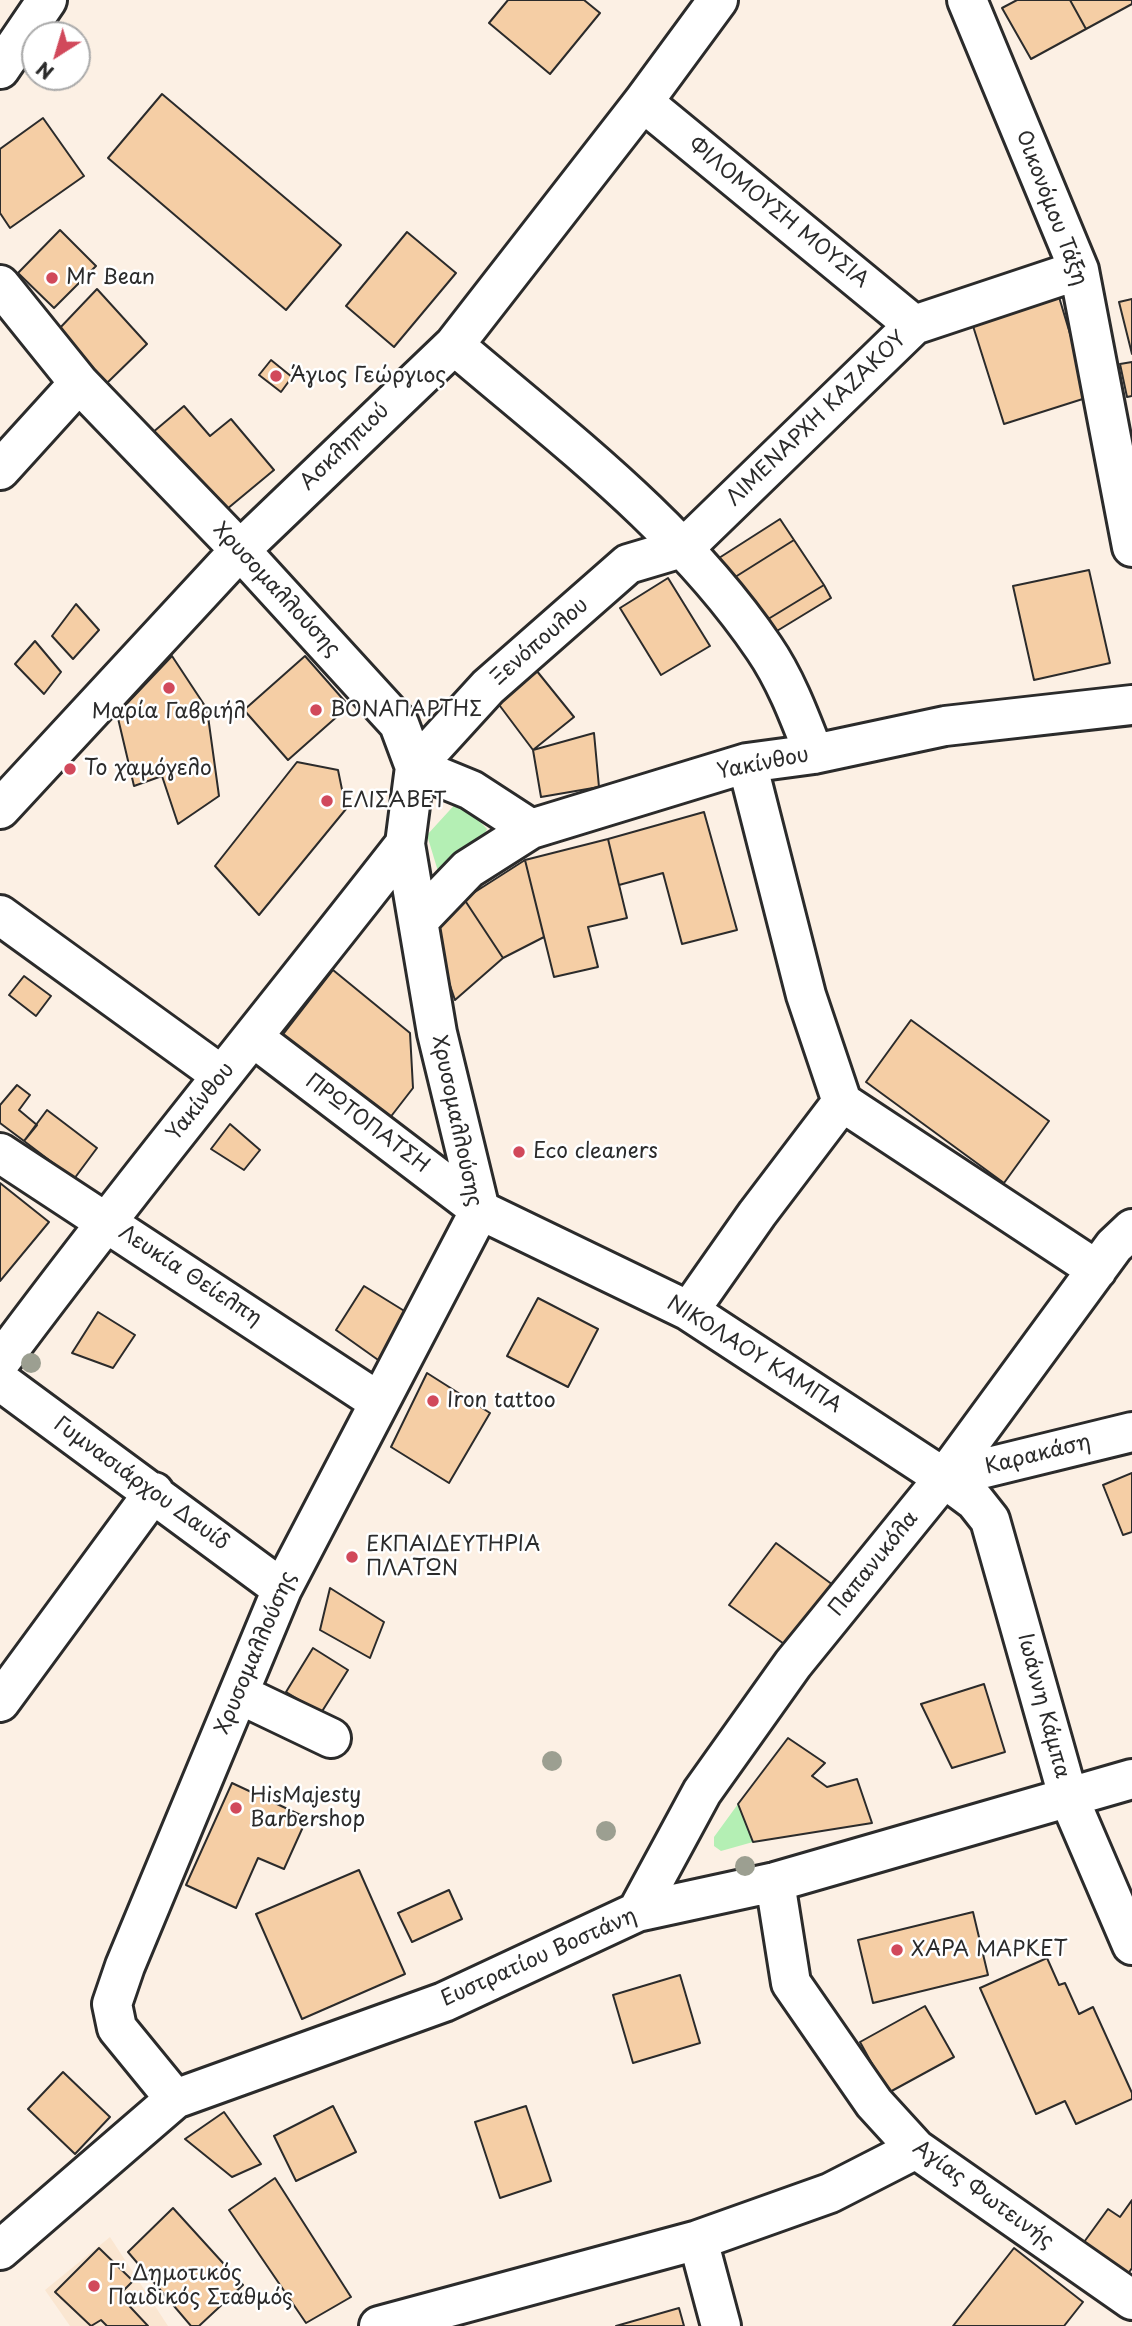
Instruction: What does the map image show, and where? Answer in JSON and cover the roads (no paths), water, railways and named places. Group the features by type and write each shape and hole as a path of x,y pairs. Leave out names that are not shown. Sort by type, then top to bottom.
{"street":[{"path":"0,69 47,0"},
{"name":"Ασκληπιού","path":"0,808 240,550 454,345 643,102 718,0"},
{"name":"Οικονόμου Τάξη","path":"967,0 1079,270 1132,547"},
{"name":"ΦΙΛΟΜΟΥΣΗ ΜΟΥΣΙΑ","path":"643,102 914,325"},
{"name":"ΛΙΜΕΝΑΡΧΗ ΚΑΖΑΚΟΥ","path":"685,547 914,325 1079,270"},
{"name":"Χρυσομαλλούσης","path":"0,285 79,383 240,550 399,724 415,767 405,844 437,1033 480,1210 282,1589 125,1966 112,2004 117,2028 176,2099"},
{"path":"454,345 649,511 685,547 765,649 793,700 814,754"},
{"path":"0,470 79,383"},
{"name":"Ξενόπουλου","path":"415,767 488,687 628,564 685,547"},
{"name":"Υακίνθου","path":"418,920 468,869 531,829 747,763 814,754 945,726 1132,705"},
{"path":"747,763 806,995 842,1102 1097,1269"},
{"path":"415,767 450,779 531,829"},
{"name":"Υακίνθου","path":"0,1362 104,1222 221,1075 254,1038 405,844"},
{"path":"0,915 221,1075"},
{"name":"ΠΡΩΤΟΠΑΤΣΗ","path":"254,1038 480,1210"},
{"path":"690,1311 757,1214 842,1102"},
{"name":"Λευκία Θείελπη","path":"0,1153 379,1402"},
{"name":"ΝΙΚΟΛΑΟΥ ΚΑΜΠΑ","path":"480,1210 690,1311 944,1478"},
{"name":"Παπανικόλα","path":"638,1912 702,1792 793,1664 944,1478 1097,1269 1132,1229"},
{"name":"Γυμνασιάρχου Δαυίδ","path":"0,1381 282,1589"},
{"name":"Καρακάση","path":"944,1478 1132,1432"},
{"name":"Ιωάννη Κάμπα","path":"944,1478 975,1502 990,1520 1068,1796 1132,1945"},
{"path":"0,1702 154,1492"},
{"path":"239,1694 331,1738"},
{"name":"Ευστρατίου Βοστάνη","path":"6,2235 176,2099 444,2002 638,1912 775,1882 1132,1779"},
{"name":"Αγίας Φωτεινής","path":"775,1882 791,1983 874,2103 916,2149 1132,2300"},
{"path":"379,2326 698,2241 830,2193 916,2149"},
{"path":"698,2241 721,2326"}],"place":[{"name":"Mr Bean","path":"52,278"},
{"name":"Άγιος Γεώργιος","path":"276,376"},
{"name":"Μαρία Γαβριήλ","path":"169,688"},
{"name":"ΒΟΝΑΠΑΡΤΗΣ","path":"316,710"},
{"name":"Το χαμόγελο","path":"70,769"},
{"name":"ΕΛΙΣΑΒΕΤ","path":"327,801"},
{"name":"Eco cleaners","path":"519,1152"},
{"name":"Iron tattoo","path":"433,1401"},
{"name":"ΕΚΠΑΙΔΕΥΤΗΡΙΑ ΠΛΑΤΩΝ","path":"352,1557"},
{"name":"HisMajesty Barbershop","path":"236,1808"},
{"name":"ΧΑΡΑ ΜΑΡΚΕΤ","path":"897,1950"},
{"name":"Γ' Δημοτικός Παιδικός Σταθμός","path":"94,2286"}]}
